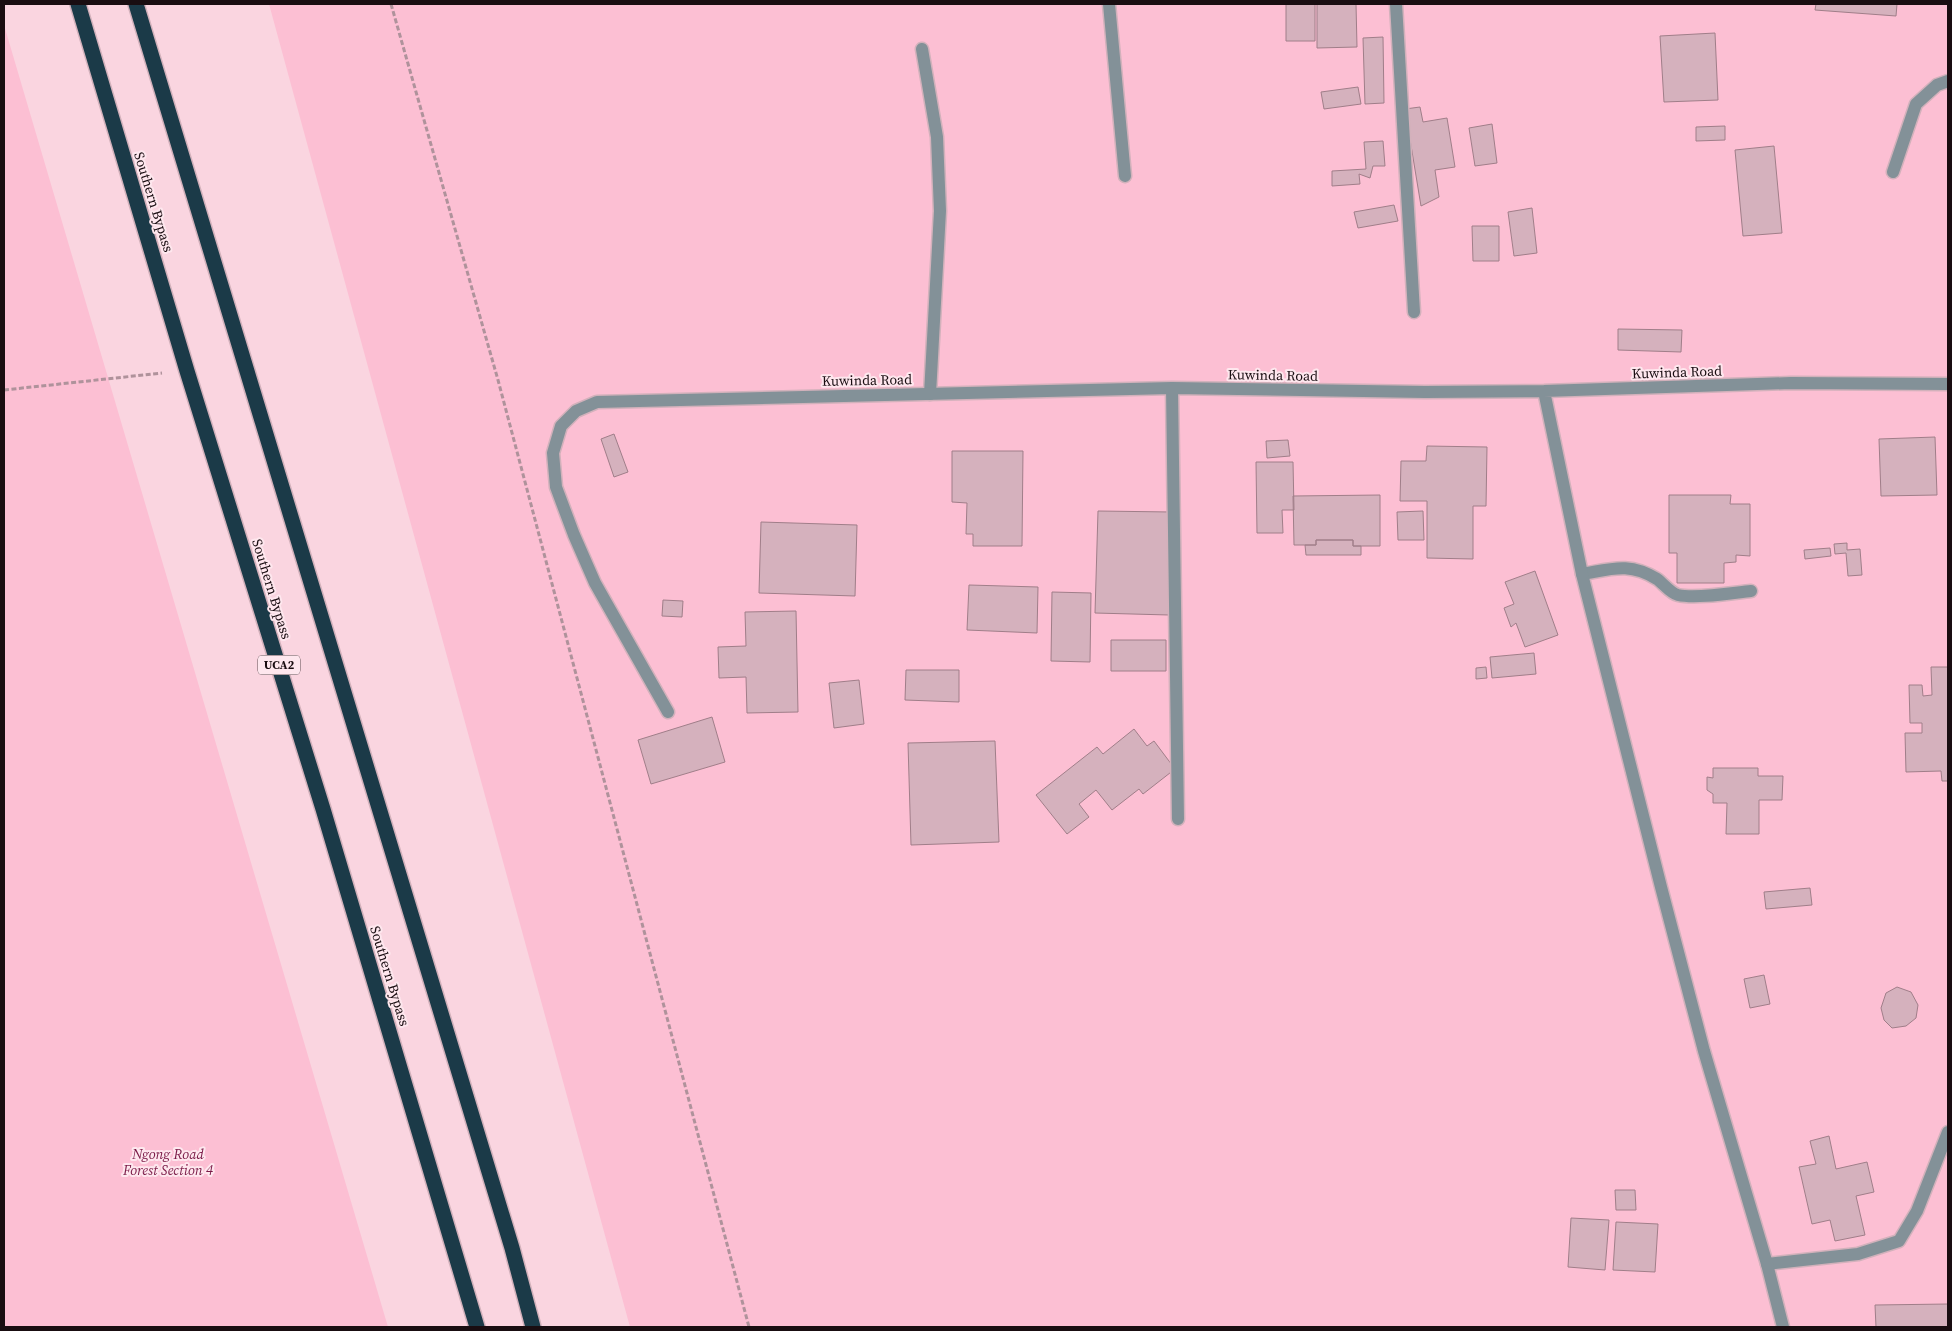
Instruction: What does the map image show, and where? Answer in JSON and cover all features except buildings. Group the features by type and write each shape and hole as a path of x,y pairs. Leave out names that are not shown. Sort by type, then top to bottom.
{"highway":[{"name":"Southern Bypass","path":"78,4 187,370 320,799 477,1327"},
{"path":"136,4 503,1220 533,1327"}],"street":[{"path":"1109,4 1125,176"},
{"path":"1396,4 1414,312"},
{"path":"922,49 937,137 940,211 930,394"},
{"path":"1893,172 1916,104 1937,85 1948,81"},
{"name":"Kuwinda Road","path":"668,712 595,583 556,487 553,452 561,426 576,411 597,402 1172,388 1425,392 1544,391 1791,382 1948,384"},
{"path":"1172,388 1178,819"},
{"path":"1544,391 1582,574 1704,1052 1767,1264 1783,1327"},
{"path":"1582,574 1626,567 1643,571 1657,579 1677,595 1702,596 1751,591"},
{"path":"1767,1264 1858,1254 1899,1241 1917,1211 1948,1132"}],"path":[{"path":"391,4 501,390 749,1327"},
{"path":"4,390 187,370"}],"green space":[{"path":"269,4 1948,4 1948,1327 630,1327"},
{"name":"Ngong Road Forest Section 4","path":"4,25 388,1327 4,1327"}]}
